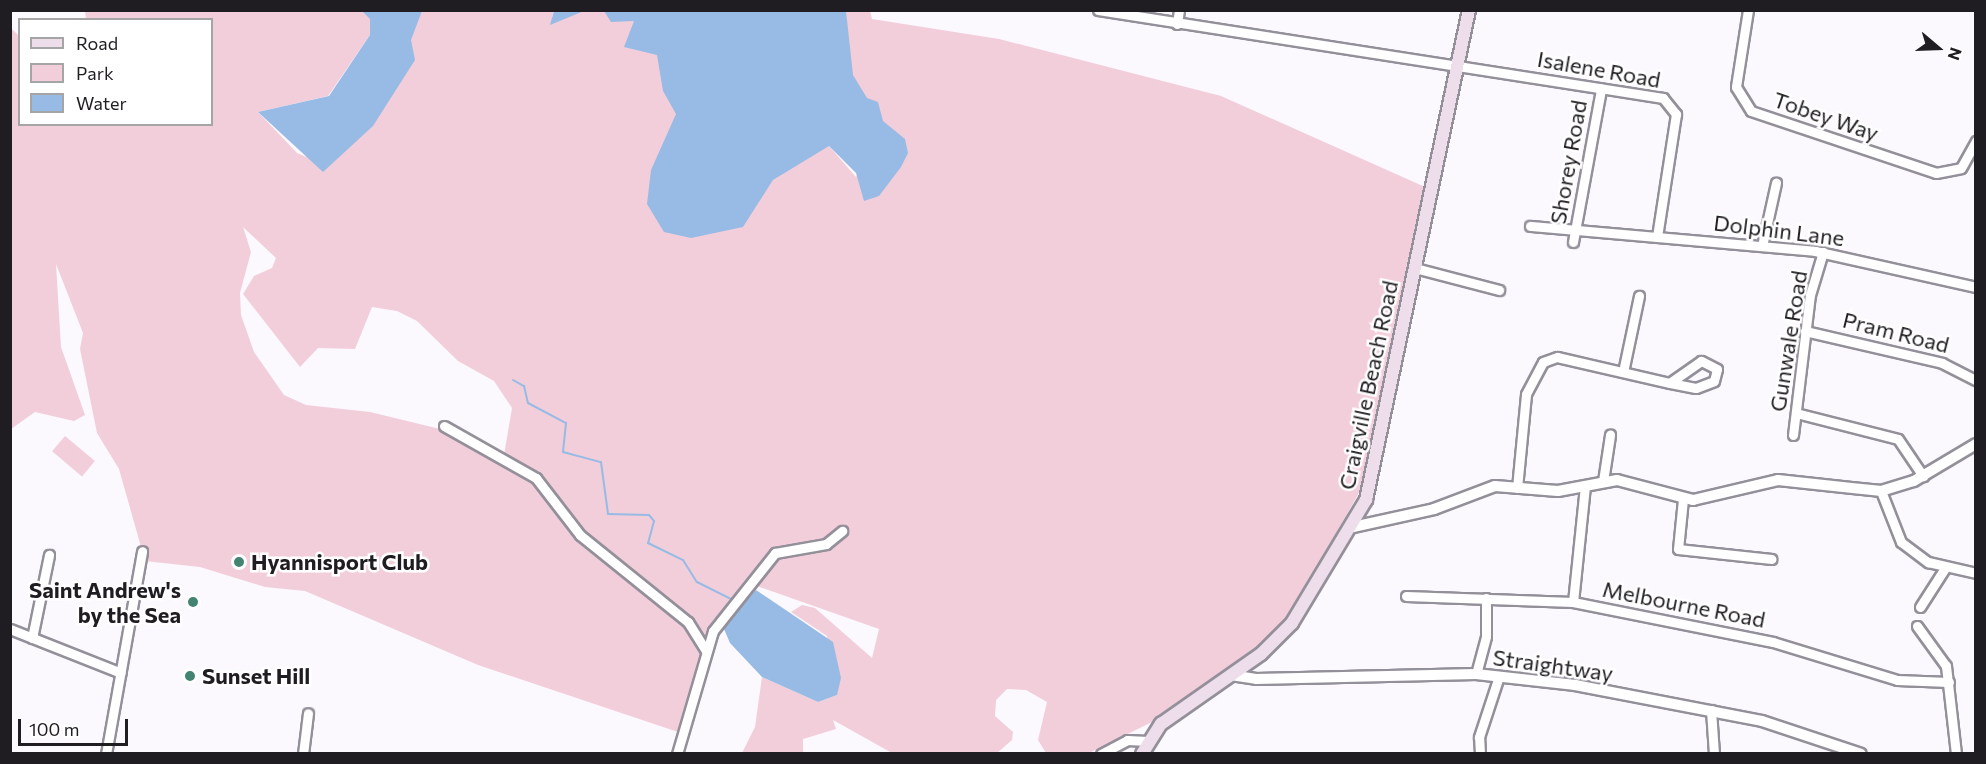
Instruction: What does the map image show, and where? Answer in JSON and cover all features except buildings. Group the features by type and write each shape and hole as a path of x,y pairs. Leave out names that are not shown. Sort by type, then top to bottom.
{"main road":[{"name":"Craigville Beach Road","path":"1142,753 1148,741 1165,720 1231,675 1292,623 1353,527 1370,490 1469,10"}],"street":[{"name":"Isalene Road","path":"1098,10 1663,99 1675,107 1657,237"},
{"path":"1177,24 1179,10"},
{"name":"Tobey Way","path":"1748,10 1736,87 1751,111 1936,173 1961,168 1976,141"},
{"name":"Shorey Road","path":"1573,242 1601,88"},
{"path":"1762,246 1776,183"},
{"name":"Dolphin Lane","path":"1530,226 1823,252 1976,287"},
{"name":"Gunwale Road","path":"1793,435 1805,331 1823,252"},
{"path":"1415,268 1498,290"},
{"path":"1623,372 1639,296"},
{"name":"Pram Road","path":"1805,331 1942,363 1976,380"},
{"path":"1516,488 1526,394 1538,366 1557,357 1670,383 1702,387 1716,379 1717,369 1703,360 1670,383"},
{"path":"1796,412 1898,439 1923,476"},
{"path":"444,426 536,478 580,535 688,622 706,651"},
{"path":"1603,481 1610,435"},
{"path":"1353,527 1434,508 1482,488 1585,486 1603,481 1623,480 1683,499 1778,480 1881,491 1923,476 1976,444"},
{"path":"1573,602 1585,486"},
{"path":"1881,491 1897,537 1945,568 1976,573"},
{"path":"1683,499 1678,549 1771,559"},
{"path":"677,753 713,631 775,553 826,544 842,531"},
{"path":"106,753 142,551"},
{"path":"32,638 49,555"},
{"path":"1920,607 1945,568"},
{"name":"Melbourne Road","path":"1406,596 1573,602 1763,639 1898,680 1949,682"},
{"path":"1476,674 1486,636 1486,598"},
{"path":"1917,626 1941,654 1949,682 1956,753"},
{"path":"10,629 121,673"},
{"path":"696,634 713,631"},
{"name":"Straightway","path":"1231,675 1256,679 1476,674 1499,676 1711,710 1781,726 1862,753"},
{"path":"1480,753 1479,737 1499,676"},
{"path":"1711,710 1714,753"},
{"path":"303,753 308,713"},
{"path":"1101,753 1127,740 1148,741"}],"green space":[{"name":"Hyannisport Club","path":"85,11 362,11 370,18 370,35 328,96 258,112 297,153 328,166 366,132 422,11 554,11 552,17 574,11 609,11 634,21 660,44 659,65 773,180 811,151 829,146 856,177 884,123 858,94 849,63 846,11 870,11 872,19 999,39 1221,96 1425,187 1365,482 1289,617 1258,649 1152,722 1089,753 1046,753 1038,740 1047,702 1026,690 1007,689 996,700 995,716 1013,732 1012,740 997,753 892,753 833,720 836,729 803,739 803,753 742,753 755,727 762,677 818,702 837,695 827,636 791,612 802,605 815,608 872,658 879,629 754,585 717,629 699,663 678,732 478,665 305,591 265,587 200,567 145,561 119,469 97,433 80,349 83,333 56,264 61,347 85,415 74,421 35,412 11,429 11,28 18,35 18,126 213,126 213,18 86,18","holes":["243,227 276,258 272,268 254,276 243,294 300,367 318,348 355,349 372,307 397,311 417,321 458,361 494,381 512,408 504,455 473,437 370,412 306,405 284,395 254,352 241,315 240,293 251,252"]},
{"path":"65,436 95,461 82,476 52,451"}],"water":[{"path":"554,10 584,11 550,25"},
{"path":"362,11 422,11 411,40 415,60 373,126 323,172 258,112 329,96 370,35 370,19"},
{"path":"604,11 846,11 853,75 867,98 878,102 883,121 905,139 908,153 901,167 879,196 864,201 856,173 829,146 773,180 743,227 691,238 664,232 647,204 651,170 676,114 663,91 657,55 624,47 634,21 611,22"},
{"path":"756,590 833,642 841,678 837,695 818,702 762,677 730,643 724,629 730,615"}],"waterway":[{"path":"513,380 524,386 528,403 566,423 563,452 601,462 608,514 649,515 654,521 648,543 683,560 697,582 733,600"}],"place":[{"name":"Hyannisport Club","path":"239,562"},
{"name":"Saint Andrew's by the Sea","path":"193,602"},
{"name":"Sunset Hill","path":"190,676"}]}
